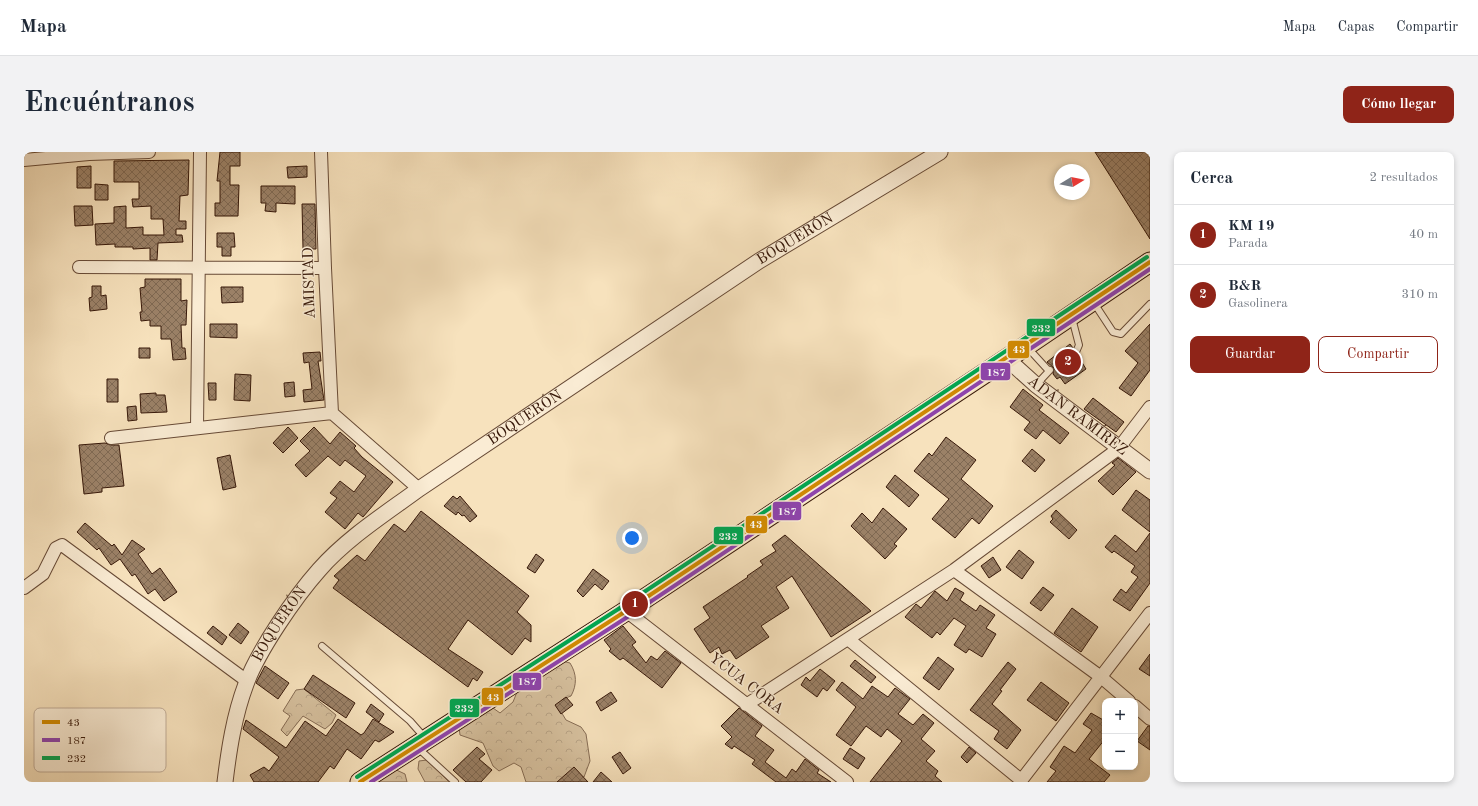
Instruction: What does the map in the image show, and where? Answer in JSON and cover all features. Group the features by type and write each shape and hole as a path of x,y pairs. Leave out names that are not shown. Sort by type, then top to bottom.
{"main road":[{"path":"360,782 626,611 1150,262"}],"street":[{"path":"24,160 89,154 149,152"},
{"path":"197,428 200,152"},
{"name":"AMISTAD","path":"321,152 324,268 332,413"},
{"name":"BOQUERÓN","path":"225,782 230,741 247,681 283,619 320,569 373,523 418,490 759,261 940,152"},
{"path":"79,267 324,268"},
{"name":"ADÁN RAMÍREZ","path":"1006,358 1036,385 1118,449 1150,471"},
{"path":"746,705 954,570 1118,449 1150,407"},
{"path":"111,438 332,413 418,490"},
{"path":"24,588 43,574 56,548 62,545 247,681"},
{"path":"954,570 1101,677 1126,698"},
{"name":"YCUA CORA","path":"626,611 847,782"},
{"path":"848,638 1021,781 1150,613"},
{"path":"1138,709 1150,719"}],"lane":[{"path":"1092,300 1113,332 1117,334 1121,334 1150,304"},
{"path":"1071,316 1079,345 1076,352"},
{"path":"1026,346 1049,371 1036,385"},
{"path":"322,646 410,721 421,742 455,782"}],"green space":[{"path":"562,661 570,663 575,675 575,684 571,696 563,699 557,705 566,720 581,727 586,734 590,761 584,777 568,774 563,782 526,782 521,767 514,763 499,771 493,766 483,743 460,735 459,727 476,710 493,708 500,713 513,702 519,687"},
{"path":"304,689 336,715 332,723 325,729 303,716 287,736 281,730 290,716 283,711 296,690"},
{"path":"427,760 449,782 425,782 418,769 419,761"},
{"path":"390,767 405,774 407,782 376,782"}],"building":[{"path":"220,152 240,152 240,166 230,166 230,185 239,185 238,216 215,216 215,203 220,203 220,181 217,181"},
{"path":"1095,152 1150,152 1150,239"},
{"path":"189,160 188,195 180,196 179,221 186,221 186,229 176,229 176,235 182,235 183,242 158,243 157,260 150,260 150,248 133,249 133,247 115,247 115,244 96,245 95,224 114,223 114,207 126,206 126,228 143,227 143,235 164,235 163,219 151,219 151,206 133,207 132,199 139,199 139,182 114,182 114,161"},
{"path":"91,166 91,188 77,188 77,167"},
{"path":"307,166 307,177 288,178 287,167"},
{"path":"95,184 108,185 108,200 95,200"},
{"path":"261,186 295,186 295,204 276,203 276,212 265,211 266,203 261,203"},
{"path":"302,204 315,204 316,249 303,249"},
{"path":"74,206 92,206 93,225 75,226"},
{"path":"217,233 234,233 235,247 231,247 231,256 222,256 222,247 217,247"},
{"path":"145,279 181,279 181,301 187,300 186,325 181,325 182,348 185,348 186,359 173,360 171,339 161,339 161,326 150,326 150,320 141,321 140,312 142,312 140,288 145,287"},
{"path":"92,286 101,286 101,296 106,295 107,309 90,311 89,298 92,297"},
{"path":"221,287 243,287 243,302 222,303"},
{"path":"210,324 237,324 237,338 210,337"},
{"path":"1150,324 1150,370 1131,396 1119,388 1138,363 1125,351"},
{"path":"1070,344 1073,348 1072,354 1078,356 1086,369 1065,384 1060,377 1057,379 1053,374 1054,368 1047,362"},
{"path":"139,348 150,348 150,358 139,358"},
{"path":"320,352 321,361 318,361 324,400 304,402 303,390 312,389 309,362 304,363 303,353"},
{"path":"235,374 251,375 250,401 234,400"},
{"path":"107,379 118,379 118,402 107,402"},
{"path":"294,382 295,396 285,397 284,383"},
{"path":"208,383 216,383 216,400 209,400"},
{"path":"1023,389 1043,405 1039,410 1069,433 1060,444 1043,430 1036,439 1024,430 1030,422 1010,407"},
{"path":"156,393 156,395 165,395 167,412 141,413 140,394"},
{"path":"1093,398 1124,422 1116,432 1084,409"},
{"path":"136,406 137,420 128,421 127,407"},
{"path":"288,427 298,438 283,453 273,443"},
{"path":"314,427 330,444 340,432 356,446 354,448 362,457 393,482 363,517 358,513 345,529 325,512 337,498 330,493 340,481 354,492 366,476 345,460 340,466 328,456 306,477 295,465 310,451 300,441"},
{"path":"946,437 976,460 961,479 993,506 979,524 972,518 955,538 932,519 949,499 914,471 929,453 932,456"},
{"path":"105,443 119,445 124,486 102,488 102,492 84,494 79,445"},
{"path":"1032,449 1045,460 1035,472 1022,461"},
{"path":"230,455 236,487 223,490 217,458"},
{"path":"1118,458 1136,472 1113,495 1098,481 1115,465 1112,463"},
{"path":"895,475 919,495 909,507 886,487"},
{"path":"1136,490 1150,500 1150,532 1122,510"},
{"path":"453,496 457,499 460,496 477,516 470,522 464,515 462,516 458,512 456,515 444,506"},
{"path":"883,508 907,529 894,544 897,546 885,559 851,526 862,513 872,523"},
{"path":"1056,510 1077,530 1069,539 1050,522 1053,519 1051,516"},
{"path":"421,511 529,596 517,612 531,625 531,642 525,638 512,655 468,620 448,649 483,672 477,681 473,678 468,687 333,588 339,580 334,576 357,555 365,561 394,524 405,532"},
{"path":"85,523 112,546 114,544 122,555 132,540 145,549 138,554 152,574 160,568 177,592 164,601 155,589 148,594 135,574 132,576 120,559 111,565 99,548 97,550 77,532"},
{"path":"1150,533 1150,583 1130,611 1113,600 1121,589 1126,593 1138,577 1131,572 1135,566 1114,551 1112,553 1105,547 1115,535 1136,552"},
{"path":"785,535 871,611 831,637 792,576 776,587 789,608 761,626 769,637 736,659 730,650 722,654 719,647 710,653 694,629 710,618 703,607 748,577 747,576 763,565 760,561 776,551 772,545"},
{"path":"1019,550 1034,562 1022,579 1006,567"},
{"path":"536,554 544,560 535,573 527,568"},
{"path":"993,557 1001,570 989,578 981,566"},
{"path":"593,569 609,581 602,590 595,584 583,597 577,591"},
{"path":"1043,587 1054,595 1041,611 1030,603"},
{"path":"955,588 964,593 960,600 976,611 980,605 995,615 986,628 996,634 982,657 969,649 966,653 954,645 966,626 954,618 940,635 937,632 932,638 905,617 916,604 921,608 935,591 947,601"},
{"path":"1072,608 1098,627 1081,652 1054,633"},
{"path":"238,623 249,632 241,644 229,635"},
{"path":"213,626 227,637 222,645 207,633"},
{"path":"623,626 636,642 632,645 646,663 651,656 657,660 665,651 681,663 662,688 623,658 620,660 609,651 611,649 604,640"},
{"path":"1150,654 1150,676 1139,669"},
{"path":"938,657 954,669 939,690 923,678"},
{"path":"855,660 876,677 871,683 850,666"},
{"path":"1008,662 1016,669 1000,690 1002,691 992,704 1021,730 1007,749 994,739 999,731 970,710"},
{"path":"265,666 289,683 278,699 256,683"},
{"path":"820,669 835,681 827,691 823,688 817,697 801,685 806,677 810,681"},
{"path":"313,675 355,703 346,718 304,689"},
{"path":"842,682 863,699 872,686 888,697 895,688 910,699 898,714 913,725 923,714 934,723 921,739 935,751 926,761 938,771 935,776 942,782 870,782 902,741 887,729 881,737 866,726 851,746 836,735 856,707 836,690"},
{"path":"1041,682 1069,703 1056,721 1027,700"},
{"path":"611,692 617,701 601,711 596,702"},
{"path":"566,697 573,705 561,714 555,705"},
{"path":"371,704 384,714 379,722 366,712"},
{"path":"739,708 762,726 755,736 774,750 765,762 786,778 792,769 796,772 805,759 819,770 817,773 831,782 776,782 752,764 755,760 734,746 732,749 725,744 732,737 721,726"},
{"path":"1091,713 1102,719 1102,743 1089,759 1110,775 1104,782 1047,782 1056,771 1050,767 1064,746 1075,753 1092,730 1083,724"},
{"path":"338,719 361,735 373,719 394,732 379,742 375,740 361,759 347,749 334,769 330,766 318,782 254,782 250,775 264,767 269,771 279,757 243,729 246,720 286,748 305,721 326,736"},
{"path":"1148,726 1150,726 1150,750 1138,742"},
{"path":"477,747 485,754 479,759 492,770 481,782 466,782 453,770"},
{"path":"969,747 976,753 967,763 961,757"},
{"path":"850,748 865,758 858,769 843,759"},
{"path":"620,752 631,768 623,774 612,757"},
{"path":"574,767 588,782 557,782"},
{"path":"601,772 612,782 593,782"}],"transit line":[{"name":"232","path":"357,777 623,606 1147,257"},
{"name":"43","path":"360,782 626,611 1150,262"},
{"name":"187","path":"371,782 629,616 1150,269"}],"place":[{"name":"B&R","path":"1068,362"},
{"name":"KM 19","path":"635,604"}]}
